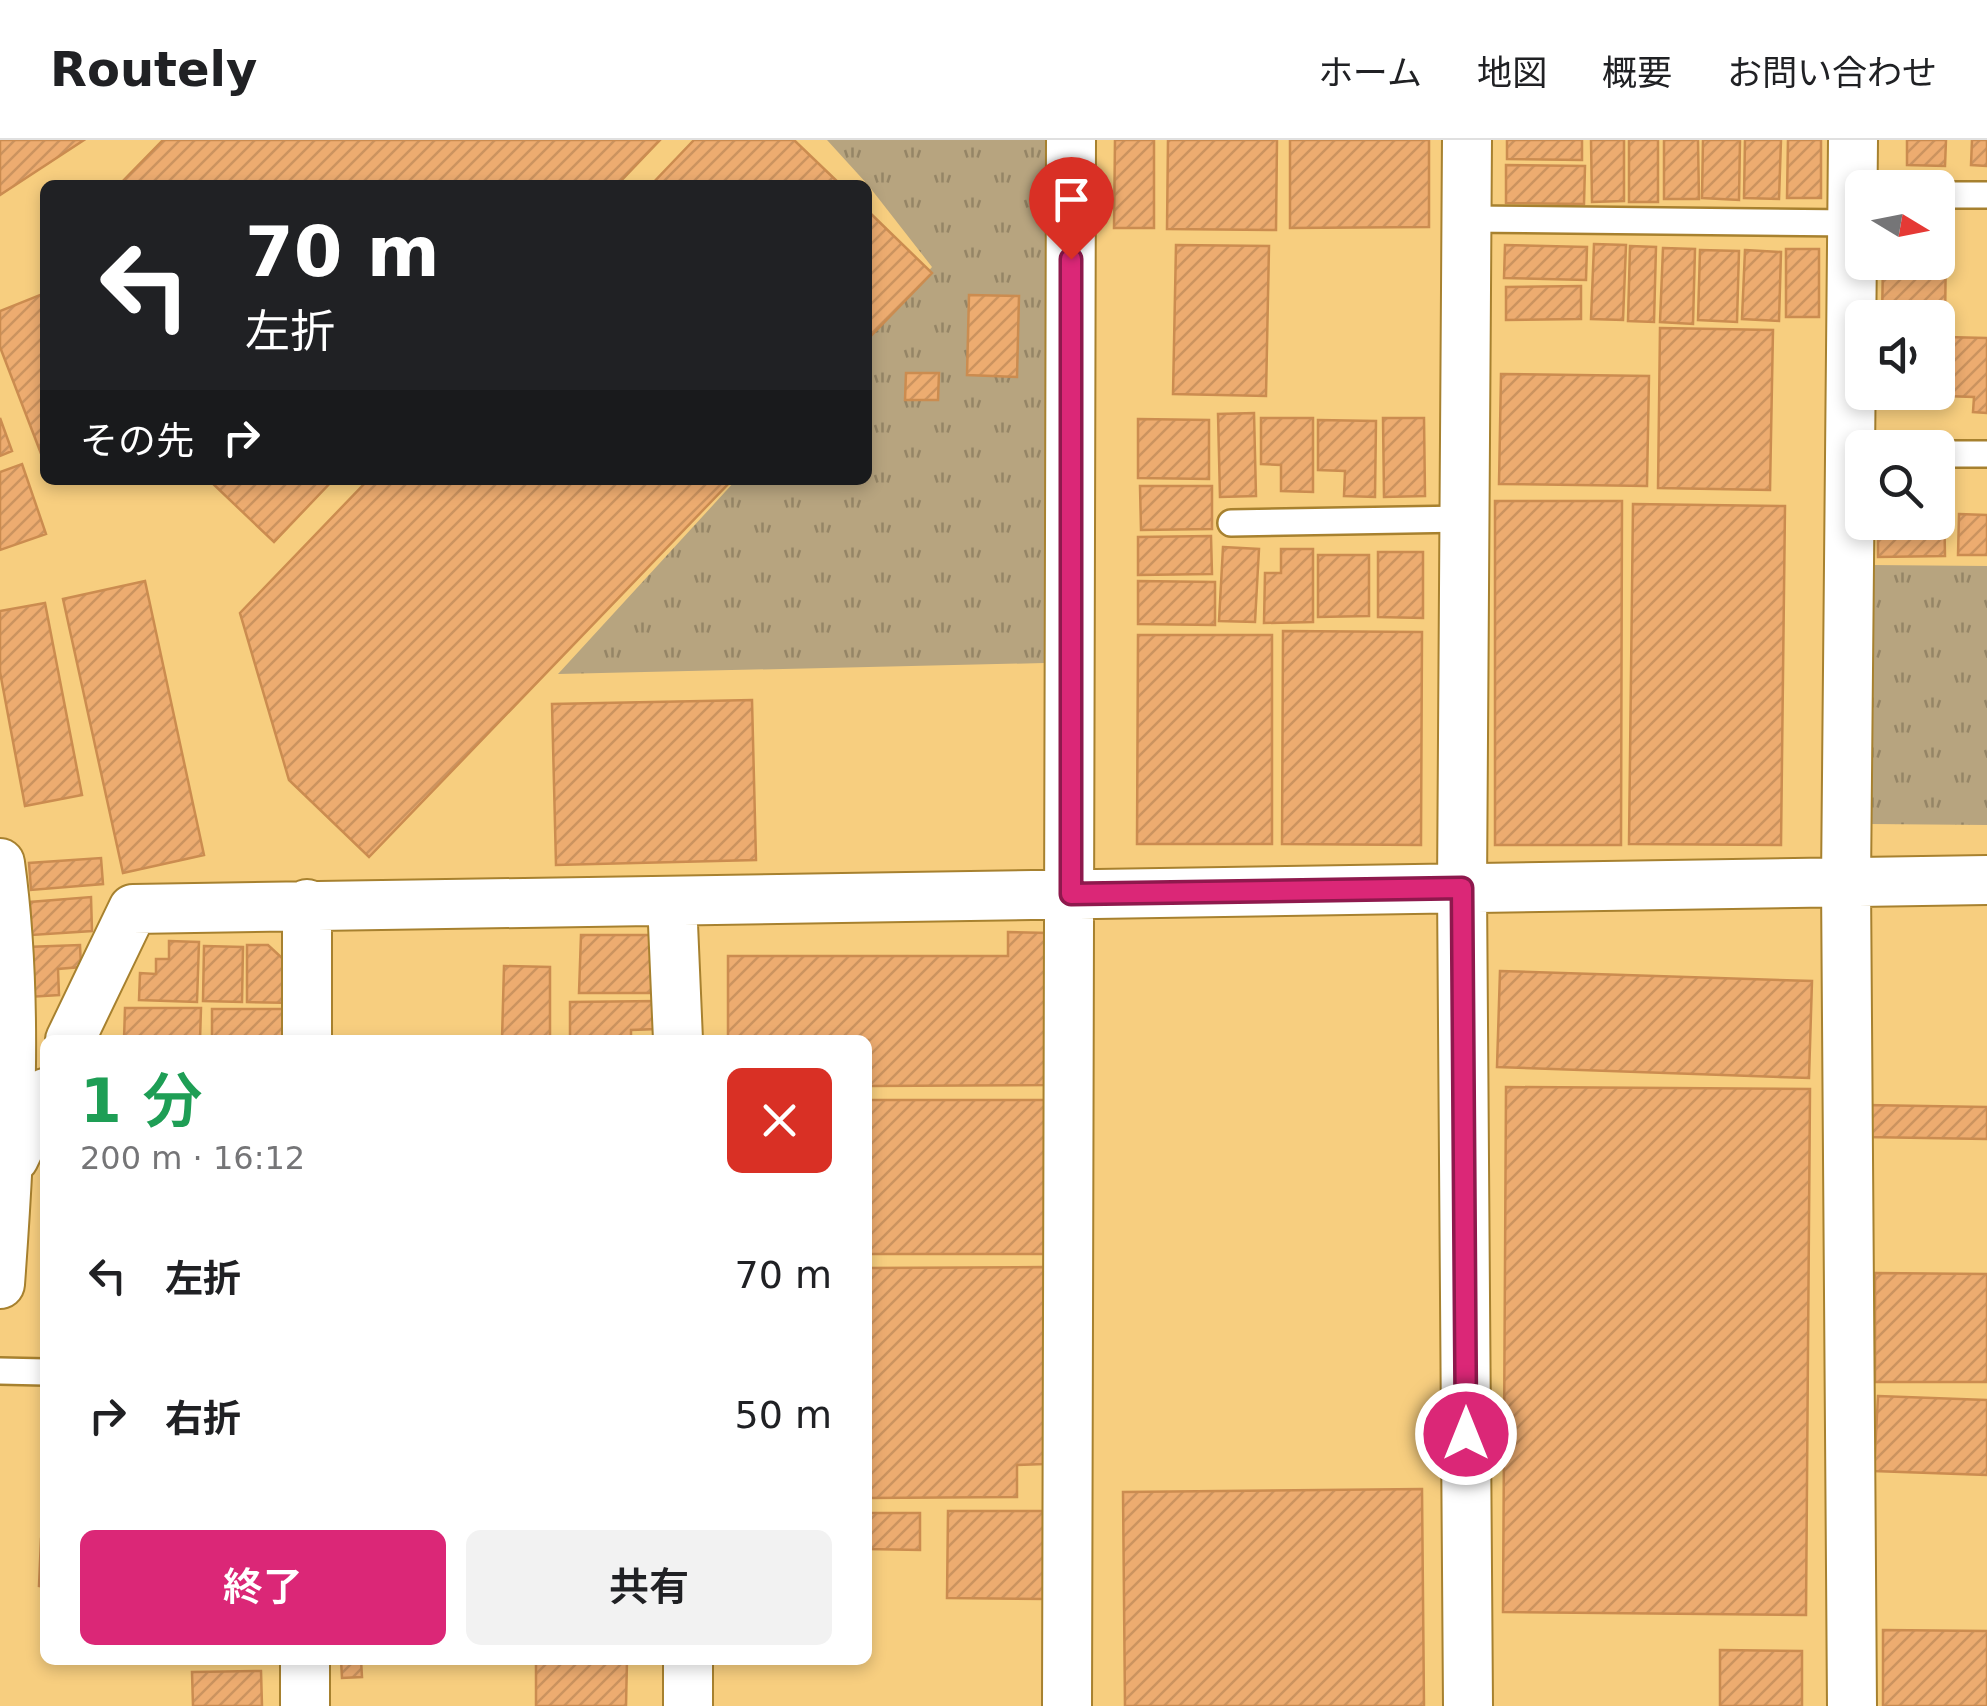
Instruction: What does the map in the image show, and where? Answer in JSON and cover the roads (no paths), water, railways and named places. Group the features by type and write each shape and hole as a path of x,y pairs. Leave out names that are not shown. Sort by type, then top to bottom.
{"street":[{"path":"1067,1706 1071,140"},
{"path":"1467,140 1462,888 1468,1706"},
{"path":"1853,140 1854,170"},
{"path":"1856,280 1856,430"},
{"path":"1852,1706 1846,882 1854,540"},
{"path":"0,863 4,966 0,1284"},
{"path":"72,1035 133,908 1987,880"},
{"path":"672,901 678,1035"},
{"path":"307,904 307,1035"},
{"path":"4,1171 40,1103"},
{"path":"305,1665 305,1706"},
{"path":"688,1665 688,1706"}],"lane":[{"path":"1955,194 1987,195"},
{"path":"1466,219 1845,203"},
{"path":"1955,454 1987,454"},
{"path":"1232,524 1464,519"},
{"path":"0,1372 40,1372"}]}
